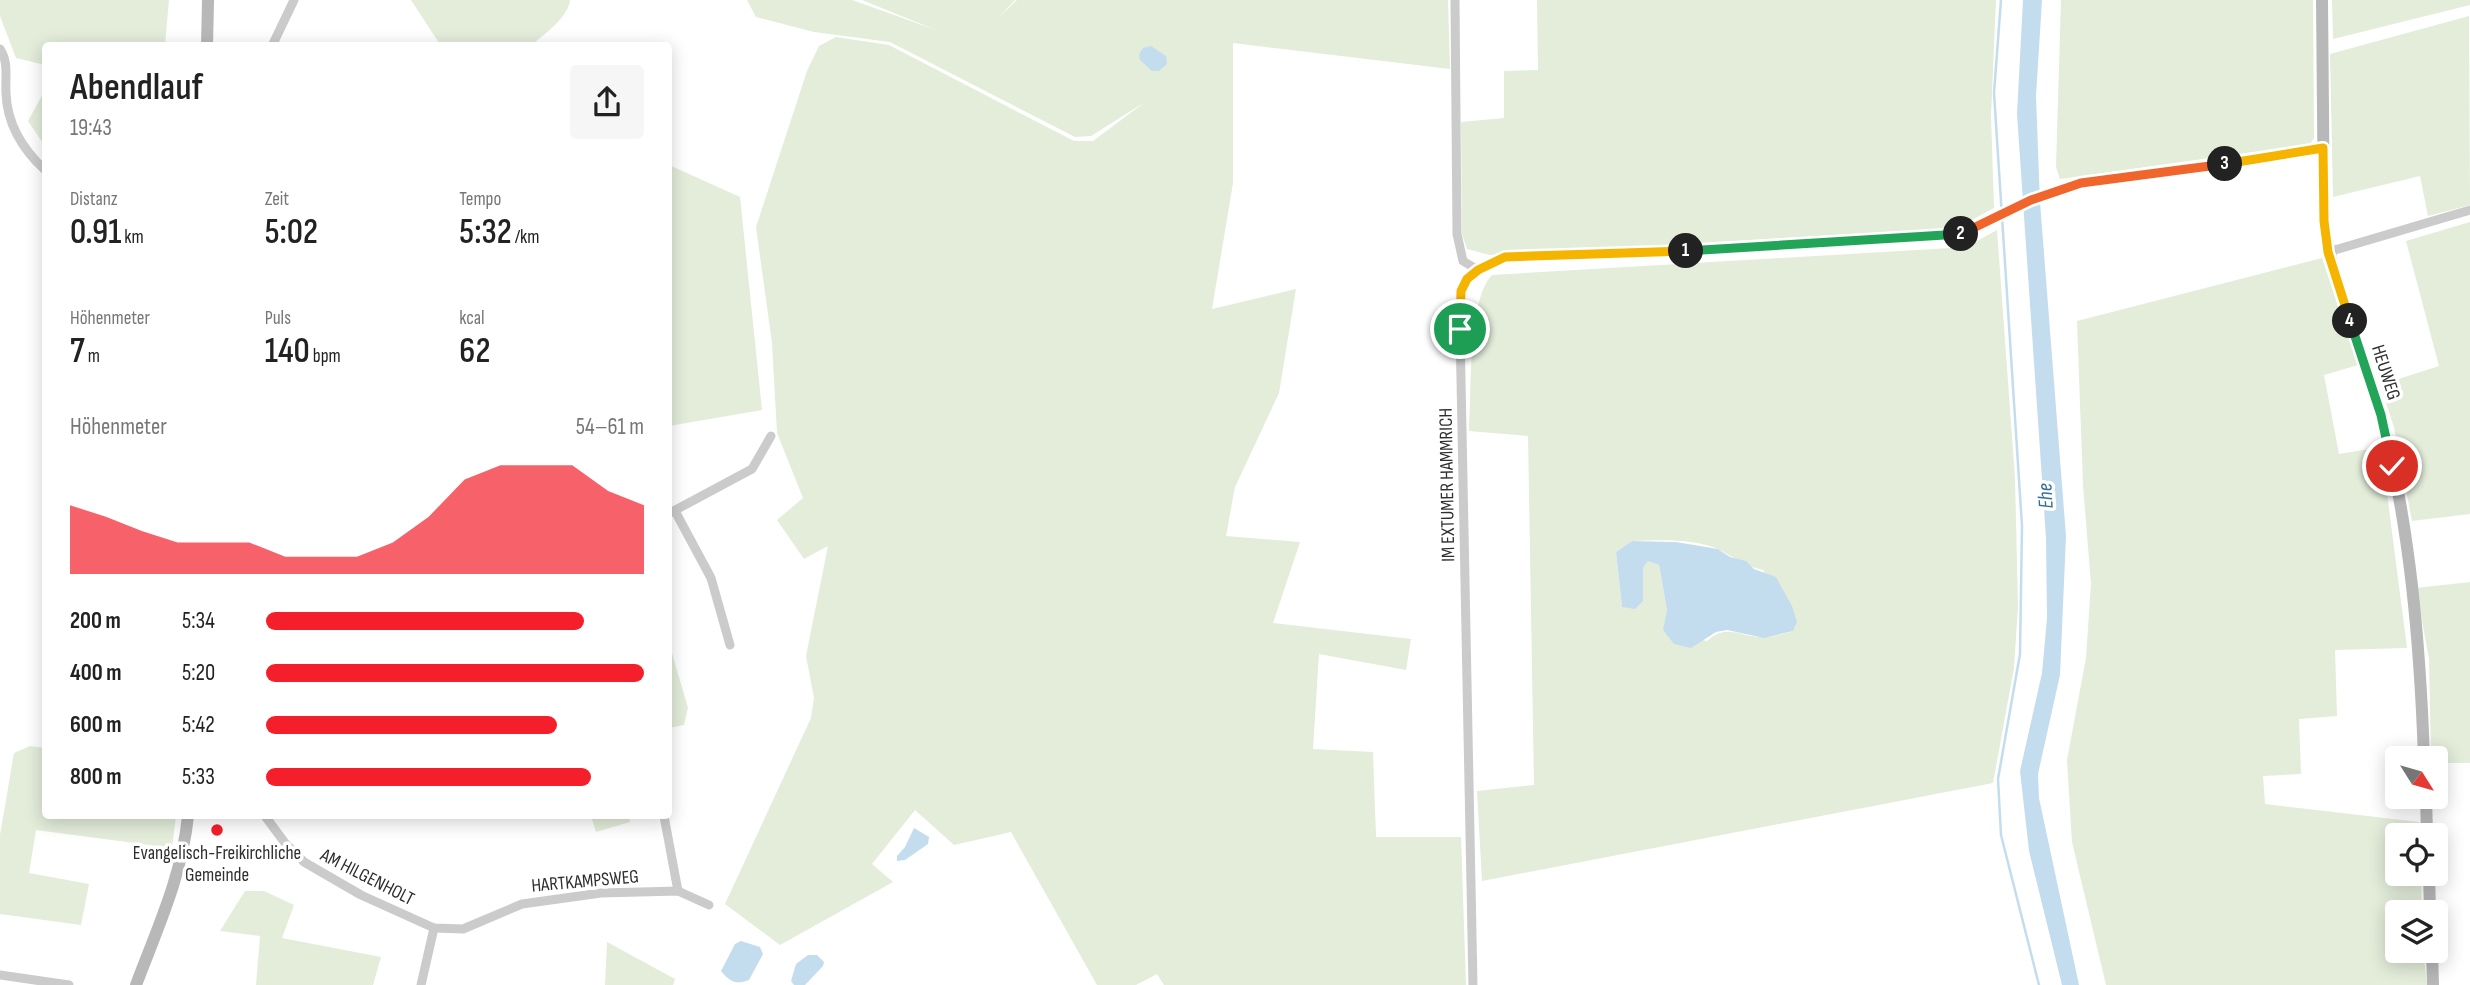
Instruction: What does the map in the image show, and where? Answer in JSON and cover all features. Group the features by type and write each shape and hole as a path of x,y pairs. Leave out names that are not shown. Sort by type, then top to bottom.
{"street":[{"path":"207,42 208,0"},
{"path":"274,42 293,0"},
{"path":"1455,0 1457,234 1462,261 1478,270 1505,257 1635,254 1958,235 2031,200 2076,185 2323,148"},
{"name":"HEUWEG","path":"2322,0 2324,221 2328,252 2381,415 2392,466 2416,613 2423,746"},
{"path":"0,49 6,64 9,117 20,141 42,166"},
{"path":"2328,252 2470,210"},
{"name":"IM EXTUMER HAMMRICH","path":"1473,985 1460,329 1461,291 1467,279 1478,270"},
{"path":"730,645 711,578 672,512 752,469 771,436"},
{"path":"136,985 174,886 187,819"},
{"name":"AM HILGENHOLT","path":"267,819 304,862 361,895 434,928"},
{"path":"665,819 678,891"},
{"name":"HARTKAMPSWEG","path":"434,928 463,929 522,904 601,893 678,891 709,905"},
{"path":"421,985 434,928"},
{"path":"2433,963 2434,985"},
{"path":"0,975 69,985"}],"green space":[{"path":"0,0 169,0 165,42 42,42 42,64 16,58 0,16"},
{"path":"411,0 570,0 565,13 536,42 438,42"},
{"path":"747,0 852,0 936,30 862,0 1015,0 998,18 1017,0 1448,0 1450,69 1233,43 1233,183 1212,309 1296,289 1279,393 1235,487 1226,536 1300,542 1273,623 1411,639 1406,670 1319,654 1313,749 1373,752 1376,837 1461,837 1466,985 1164,985 1157,974 1136,985 1097,985 1011,832 954,845 915,810 872,864 893,882 780,945 725,904 811,718 814,698 806,656 828,546 804,559 777,520 803,498 777,433 772,343 756,227 807,71 819,46 836,37 889,45 1074,141 1093,141 1145,102 1091,136 1075,137 890,42 814,32 756,17"},
{"path":"1537,0 1996,0 1991,116 1994,208 1957,228 1490,255 1467,249 1462,234 1461,122 1504,118 1504,71 1538,70"},
{"path":"2061,0 2313,0 2314,138 2310,144 2060,179 2056,167"},
{"path":"2332,0 2470,0 2470,5 2333,39"},
{"path":"2469,16 2470,205 2428,216 2420,176 2333,197 2330,54"},
{"path":"42,95 42,142 28,121"},
{"path":"672,166 740,197 762,410 672,425"},
{"path":"2470,222 2470,514 2412,521 2394,427 2380,385 2439,366 2406,241"},
{"path":"1997,230 2015,478 2018,606 2014,668 1993,783 1482,881 1477,791 1534,785 1528,436 1469,431 1472,348 1478,305 1492,275 1951,248 1977,241","holes":["1632,541 1700,543 1763,570 1793,631 1765,637 1721,632 1707,641 1664,630 1667,610 1659,565 1648,561 1643,568 1643,581 1622,607 1616,552"]},
{"path":"2322,258 2358,365 2324,375 2339,454 2381,447 2407,648 2335,650 2337,716 2299,719 2301,774 2263,776 2265,804 2419,822 2385,823 2385,886 2421,886 2422,900 2385,900 2385,963 2424,963 2427,985 2106,985 2072,842 2067,760 2086,658 2091,584 2083,485 2077,321"},
{"path":"2470,582 2470,763 2448,763 2448,746 2431,746 2429,659 2416,588"},
{"path":"672,653 688,708 684,725 672,727"},
{"path":"30,746 42,748 42,819 176,819 172,848 36,830 29,873 89,884 81,925 0,914 0,835 14,753"},
{"path":"592,819 630,819 630,822 596,832"},
{"path":"245,891 264,891 294,905 282,938 381,957 373,985 256,985 260,936 220,931"},
{"path":"607,942 675,979 673,985 605,985"}],"water":[{"name":"Ehe","path":"2023,0 2042,0 2036,96 2040,202 2066,536 2060,675 2038,774 2039,798 2079,985 2062,985 2029,851 2020,771 2042,673 2047,618 2046,538 2017,114"},
{"path":"1151,46 1166,56 1167,64 1159,71 1152,71 1140,60 1139,54 1143,48"},
{"path":"1632,541 1676,542 1718,549 1730,557 1746,561 1754,569 1776,577 1792,606 1797,622 1793,631 1764,638 1727,630 1716,632 1691,648 1674,644 1663,630 1667,610 1659,565 1648,561 1643,568 1643,601 1635,609 1622,607 1616,552"},
{"path":"914,828 929,837 928,844 905,860 897,861 897,856 905,847"},
{"path":"741,941 760,947 763,954 749,980 737,982 730,980 721,971 735,944"},
{"path":"808,955 817,955 824,962 823,966 805,985 794,985 791,981 796,964"}],"waterway":[{"path":"2001,0 1994,93 2022,526 2020,654 1998,779 2001,835 2039,985"}],"place":[{"name":"Evangelisch-Freikirchliche Gemeinde","path":"217,830"}],"route":[{"path":"1460,329 1461,291 1467,279 1478,270 1505,257 1635,254 1958,235 2031,200 2081,183 2323,148 2324,221 2328,252 2381,415 2392,466"}]}
